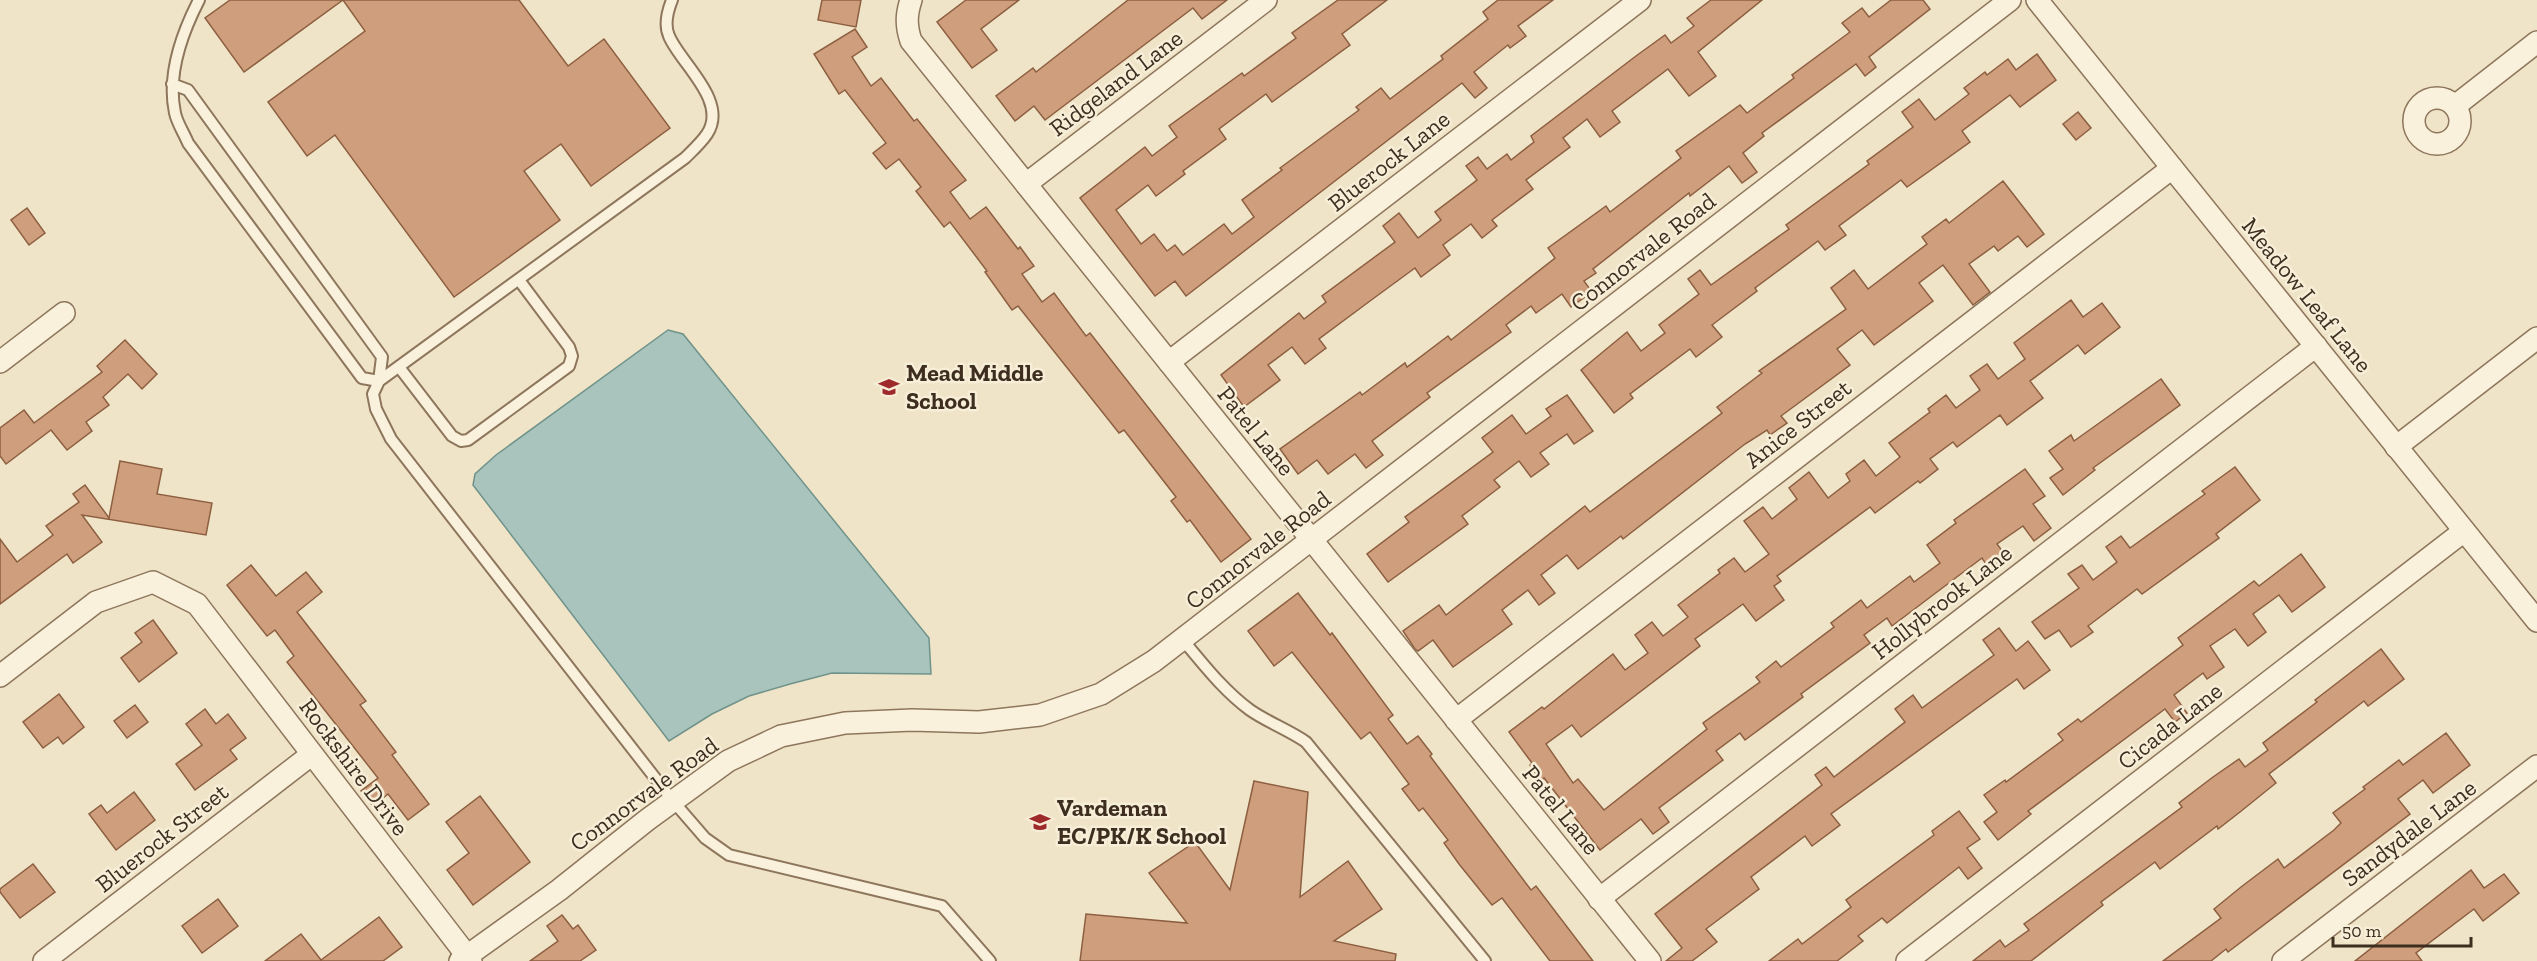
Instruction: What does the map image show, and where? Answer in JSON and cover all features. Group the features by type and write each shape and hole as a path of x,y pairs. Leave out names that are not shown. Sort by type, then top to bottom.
{"street":[{"name":"Ridgeland Lane","path":"1026,184 1266,0"},
{"name":"Bluerock Lane","path":"1169,363 1640,0"},
{"name":"Connorvale Road","path":"466,959 728,760 781,736 845,723 912,720 979,722 1040,715 1101,694 1183,640 2010,0"},
{"name":"Meadow Leaf Lane","path":"2037,0 2537,621"},
{"name":"Patel Lane","path":"909,5 906,27 911,41 1650,961"},
{"path":"2455,106 2537,42"},
{"name":"Anice Street","path":"1456,720 2172,168"},
{"path":"0,362 64,313"},
{"path":"2396,447 2537,338"},
{"name":"Hollybrook Lane","path":"1599,899 2316,346"},
{"name":"Cicada Lane","path":"1907,961 2464,531"},
{"name":"Rockshire Drive","path":"0,676 96,602 153,582 196,604 466,959"},
{"name":"Bluerock Street","path":"44,961 311,755"},
{"name":"Sandydale Lane","path":"2283,961 2537,766"}],"lane":[{"path":"199,0 179,52 172,84 175,116 195,153 362,378 380,381 685,158 708,133 712,111 703,85 668,35 667,13 672,0"},
{"path":"172,84 188,90 382,357 380,381 373,394 375,409 391,439 673,801 705,838 729,855 942,906 990,961"},
{"path":"399,367 452,436 461,441 468,440 569,366 572,356 569,347 519,280"},
{"path":"1183,640 1228,693 1252,712 1306,742 1485,961"}],"water":[{"path":"668,330 683,334 929,638 931,674 832,673 749,696 712,714 669,741 473,485 475,474 496,455"}],"building":[{"path":"230,0 343,0 244,72 205,18"},
{"path":"343,0 519,0 568,66 604,39 670,128 591,186 561,144 524,171 560,220 454,297 335,135 307,156 268,102 365,31"},
{"path":"822,0 861,0 856,27 818,20"},
{"path":"966,0 1019,0 981,29 997,50 972,68 937,22"},
{"path":"1128,0 1227,0 1202,19 1193,8 1045,120 1034,106 1015,121 996,96 1033,68 1036,72"},
{"path":"1338,0 1387,0 1342,34 1350,45 1272,102 1266,94 1219,129 1226,139 1183,171 1185,174 1156,196 1148,185 1116,210 1141,244 1154,234 1167,251 1175,245 1183,255 1224,224 1232,234 1254,217 1242,200 1282,170 1280,168 1359,110 1356,107 1381,88 1390,99 1443,59 1441,56 1488,19 1483,12 1498,0 1553,0 1518,26 1526,36 1510,48 1508,45 1474,72 1487,88 1475,98 1462,83 1186,296 1175,281 1155,296 1080,198 1145,147 1152,156 1177,137 1169,126 1242,73 1244,76 1296,38 1292,33"},
{"path":"1711,0 1762,0 1698,52 1716,76 1689,96 1668,69 1612,111 1620,122 1600,137 1587,119 1563,138 1570,147 1526,180 1533,189 1492,220 1497,226 1482,238 1471,224 1443,245 1450,255 1421,277 1415,268 1319,339 1326,348 1305,364 1292,347 1268,365 1280,380 1244,407 1221,375 1299,313 1304,319 1326,302 1322,296 1395,242 1383,226 1399,213 1418,238 1441,220 1435,212 1477,180 1466,166 1478,157 1487,169 1507,154 1511,160 1534,142 1531,136 1636,56 1665,35 1671,43 1694,26 1687,18"},
{"path":"1891,0 1923,0 1930,9 1869,57 1876,67 1865,76 1856,64 1762,133 1764,136 1743,153 1757,172 1742,183 1729,166 1690,196 1689,193 1593,269 1596,273 1584,281 1592,292 1571,307 1562,294 1536,313 1531,306 1506,325 1511,332 1427,393 1430,397 1372,441 1383,455 1366,468 1355,454 1328,474 1317,460 1298,474 1280,449 1360,392 1362,395 1405,363 1407,367 1448,336 1451,340 1555,258 1548,248 1606,206 1610,212 1681,158 1676,151 1740,105 1747,113 1794,78 1792,75 1850,32 1842,23 1862,8 1869,17"},
{"path":"855,29 867,47 852,57 871,86 881,78 914,121 917,119 966,180 950,192 970,219 986,207 1034,266 1022,274 1042,302 1054,293 1086,336 1090,333 1251,539 1221,562 1190,520 1187,522 1171,501 1176,497 1124,430 1119,433 1018,306 1012,310 985,272 987,271 950,222 944,227 916,191 921,187 899,159 886,169 873,153 886,143 845,90 839,94 814,54"},
{"path":"2037,54 2056,80 2020,107 2010,95 1962,131 1970,142 1907,187 1901,180 1839,226 1846,235 1825,250 1818,241 1755,288 1757,291 1712,325 1722,337 1696,357 1690,349 1630,394 1633,398 1614,413 1581,370 1627,332 1641,351 1665,333 1659,325 1699,294 1688,279 1700,270 1711,285 1789,229 1786,225 1869,164 1867,161 1913,127 1902,112 1919,99 1935,120 1969,94 1964,88 1985,72 1987,75 2008,59 2016,70"},
{"path":"2078,112 2091,128 2076,140 2063,124"},
{"path":"2003,181 2044,234 2027,247 2018,236 1998,251 1994,246 1969,264 1990,292 1973,305 1943,265 1919,283 1933,301 1874,345 1862,330 1837,349 1850,365 1781,416 1787,423 1770,435 1767,430 1745,444 1623,539 1621,536 1578,569 1567,555 1541,575 1555,593 1539,605 1528,590 1502,610 1512,624 1453,667 1433,640 1418,651 1415,649 1403,631 1439,605 1446,615 1585,506 1590,512 1722,413 1717,407 1762,373 1759,371 1846,309 1831,288 1854,270 1868,289 1927,244 1922,237 1946,219 1949,223"},
{"path":"27,208 45,233 29,245 11,220"},
{"path":"2071,300 2083,317 2102,303 2120,327 2085,354 2078,345 2030,381 2043,398 2007,425 2000,415 1957,447 1953,442 1930,459 1938,469 1920,483 1918,481 1875,513 1870,507 1777,576 1781,581 1774,586 1784,600 1756,621 1743,604 1695,639 1700,646 1581,737 1572,725 1546,744 1573,783 1578,779 1604,810 1707,729 1703,723 1760,682 1756,677 1776,661 1781,667 1834,627 1831,623 1861,600 1867,608 1910,576 1914,582 1940,563 1927,545 1956,523 1954,520 2025,469 2045,496 2033,504 2051,528 2034,541 2023,526 1997,544 2009,560 1992,573 1982,558 1892,626 1887,618 1864,635 1870,643 1801,694 1803,697 1745,740 1740,733 1716,751 1723,760 1659,808 1669,822 1653,834 1641,819 1600,850 1544,778 1541,781 1530,765 1532,763 1509,732 1542,707 1544,709 1613,654 1625,670 1648,653 1635,635 1652,622 1663,636 1688,617 1678,605 1720,573 1718,570 1734,558 1745,572 1769,554 1744,521 1763,507 1772,519 1797,499 1789,488 1809,472 1828,498 1850,481 1846,474 1864,460 1876,476 1900,457 1889,443 1930,412 1928,409 1946,395 1956,408 1980,390 1970,376 1987,364 1998,379 2025,359 2014,343"},
{"path":"125,340 157,374 142,389 128,374 103,397 109,405 86,422 92,431 67,450 51,430 6,464 0,456 0,428 24,410 34,423 102,372 97,366"},
{"path":"2161,379 2180,405 2093,468 2095,470 2063,495 2050,478 2063,469 2049,451 2071,435 2074,441"},
{"path":"1567,395 1593,431 1574,444 1567,434 1540,453 1549,464 1531,477 1519,461 1494,480 1500,487 1462,516 1468,524 1388,582 1367,554 1409,522 1405,517 1493,452 1482,438 1512,415 1526,434 1551,416 1546,409"},
{"path":"120,461 162,469 157,494 212,503 206,535 82,515 102,542 73,563 67,554 0,604 0,539 17,562 53,535 46,526 79,502 73,494 85,485 109,518"},
{"path":"2235,467 2260,500 2216,534 2219,538 2142,594 2137,589 2088,626 2093,632 2071,647 2059,630 2045,639 2032,622 2079,588 2068,574 2082,565 2093,580 2117,562 2106,547 2121,536 2130,548 2205,494 2202,491"},
{"path":"2301,554 2325,587 2292,612 2279,595 2253,614 2266,632 2248,646 2235,629 2210,646 2224,667 2207,679 2203,673 2174,695 2187,713 2175,722 2165,709 2028,811 2031,814 1998,840 1984,822 1997,812 1984,795 2005,780 2006,782 2063,740 2058,734 2078,719 2081,722 2183,645 2178,638 2254,581 2259,586"},
{"path":"251,565 276,596 306,572 322,592 297,612 366,701 360,705 396,752 392,755 429,804 408,820 388,794 373,806 361,791 378,778 287,662 294,656 275,630 267,636 227,585"},
{"path":"1298,593 1330,635 1332,633 1393,715 1388,719 1407,744 1418,736 1432,754 1430,756 1531,890 1536,886 1593,961 1550,961 1502,898 1492,905 1459,864 1444,843 1448,840 1423,808 1419,811 1402,789 1409,784 1370,732 1361,739 1292,652 1274,666 1248,631"},
{"path":"153,620 177,653 139,682 121,658 142,642 135,633"},
{"path":"1999,628 2016,651 2028,641 2050,670 2024,689 2017,679 1831,814 1840,825 1812,846 1805,836 1751,877 1759,889 1706,929 1717,942 1692,961 1666,961 1682,948 1655,914 1822,785 1815,775 1826,767 1834,777 1905,722 1895,709 1913,695 1922,708 1994,655 1983,640"},
{"path":"2381,649 2404,679 2368,706 2364,701 2269,774 2276,783 2218,829 2217,826 2160,869 2155,862 2101,902 2103,905 2031,961 1973,961 2000,940 2005,947 2029,930 2024,924 2182,807 2179,803 2213,777 2239,759 2245,767 2268,750 2263,743"},
{"path":"59,694 84,727 63,744 58,737 43,748 23,722"},
{"path":"135,705 148,722 127,738 114,721"},
{"path":"205,709 216,724 228,714 246,738 230,750 237,759 195,790 176,764 202,745 186,724"},
{"path":"2446,733 2470,765 2433,793 2423,780 2398,799 2410,814 2228,952 2226,949 2211,961 2163,961 2221,918 2214,909 2241,887 2278,859 2284,868 2334,830 2341,823 2333,813 2365,789 2363,787 2399,760 2403,765"},
{"path":"1254,781 1308,792 1300,897 1348,861 1382,909 1334,941 1396,954 1395,961 1080,961 1086,914 1187,923 1149,873 1195,842 1230,890"},
{"path":"134,792 155,820 116,850 89,814 101,805 107,813"},
{"path":"480,796 530,862 473,905 447,870 469,853 446,822"},
{"path":"1959,811 1980,839 1967,848 1982,868 1968,879 1959,867 1887,923 1882,918 1858,936 1863,941 1837,961 1769,961 1798,939 1802,944 1851,907 1846,900 1934,835 1932,831"},
{"path":"33,864 55,892 20,918 0,889"},
{"path":"2471,870 2484,888 2504,874 2519,893 2483,921 2474,909 2416,953 2422,961 2355,961"},
{"path":"218,899 238,926 202,953 182,926"},
{"path":"562,915 573,929 578,925 596,950 580,961 530,961 558,941 547,926"},
{"path":"379,917 402,947 383,961 265,961 301,934 321,960"}],"place":[{"name":"Mead Middle School","path":"889,387"},
{"name":"Vardeman EC/PK/K School","path":"1040,822"}]}
